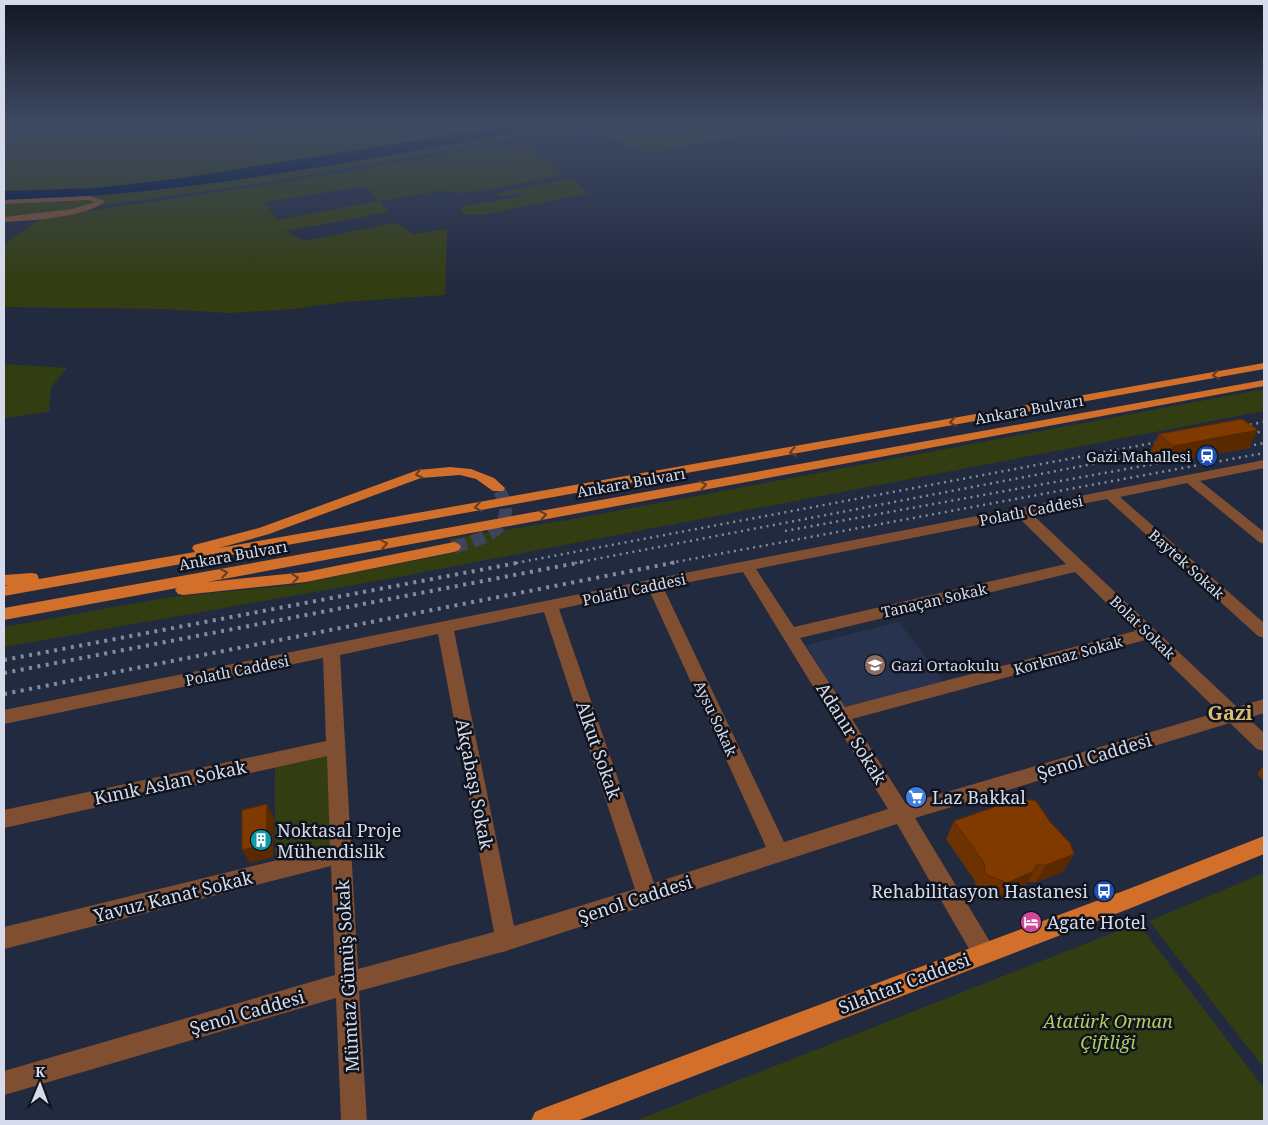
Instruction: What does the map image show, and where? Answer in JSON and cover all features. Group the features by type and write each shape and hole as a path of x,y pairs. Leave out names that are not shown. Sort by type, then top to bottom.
{"main road":[{"name":"Ankara Bulvarı","path":"4,591 1264,366"},
{"name":"Ankara Bulvarı","path":"4,615 1264,383"},
{"path":"4,580 105,574 264,531 418,474 435,471 462,471 486,478 498,488"},
{"path":"4,615 174,591 306,577 454,547"},
{"name":"Silahtar Caddesi","path":"544,1121 1131,898 1264,845"}],"street":[{"path":"4,202 89,198 101,202 96,207 85,210 4,220"},
{"name":"Polatlı Caddesi","path":"4,717 654,584 1264,464"},
{"path":"1190,479 1264,539"},
{"name":"Baytek Sokak","path":"1110,495 1264,632"},
{"name":"Bolat Sokak","path":"1021,512 1264,744"},
{"name":"Adanır Sokak","path":"747,566 841,714 984,953"},
{"name":"Tanaçan Sokak","path":"790,634 1078,566"},
{"name":"Aysu Sokak","path":"654,584 779,853"},
{"name":"Alkut Sokak","path":"550,606 648,895"},
{"name":"Akçabaşı Sokak","path":"444,628 506,940"},
{"name":"Korkmaz Sokak","path":"841,714 1150,634"},
{"name":"Mümtaz Gümüş Sokak","path":"331,651 354,1121"},
{"name":"Şenol Caddesi","path":"4,1083 347,983 506,940 902,814 1264,706"},
{"name":"Kınık Aslan Sokak","path":"4,819 336,746"},
{"name":"Yavuz Kanat Sokak","path":"4,938 342,854"}],"shaded area":[{"name":"Gazi Ortaokulu","path":"899,622 946,685 847,711 806,645"}],"green space":[{"path":"4,178 294,178 269,182 4,220"},
{"path":"310,178 548,178 482,191 460,193 439,191 380,201 389,212 286,231 303,241 395,223 414,234 447,229 445,295 344,302 294,309 228,313 161,309 4,307 4,244 41,218","holes":["366,186 378,201 277,220 265,202"]},
{"path":"571,179 589,193 482,215 466,215 462,212 461,208 467,205 523,196 519,193 503,196 494,195 500,192"},
{"path":"4,364 67,368 51,387 49,412 4,418"},
{"path":"1264,389 1264,411 382,580 4,647 4,627 170,597 294,585 458,552 449,539 574,519"},
{"path":"337,746 342,854 275,871 275,759"},
{"path":"1264,873 1264,1068 1149,921"},
{"name":"Atatürk Orman Çiftliği","path":"1138,923 1264,1088 1264,1121 635,1121"}],"water":[{"path":"182,178 254,178 145,191 4,200 4,191 96,188"}],"building":[{"path":"1242,419 1258,430 1173,446 1159,434"},
{"path":"1020,798 1036,801 1051,823 1070,843 1074,854 1046,865 1036,865 1034,871 1007,883 985,874 984,863 954,821"},
{"path":"267,804 266,844 242,850 242,810"}],"tunnel":[{"path":"454,547 488,534 497,529 503,522 505,513 504,502 498,488"}],"railway":[{"path":"1237,427 1264,422"},
{"path":"1245,435 1264,431"},
{"path":"516,563 1169,440"},
{"path":"1235,449 1264,443"},
{"path":"575,563 1166,450"},
{"path":"670,563 1264,453"},
{"path":"785,531 1176,460"},
{"path":"4,660 522,562"},
{"path":"4,673 582,562"},
{"path":"4,694 677,562"}],"place":[{"name":"Gazi Mahallesi","path":"1207,456"},
{"name":"Gazi Ortaokulu","path":"875,665"},
{"name":"Laz Bakkal","path":"916,797"},
{"name":"Noktasal Proje Mühendislik","path":"261,840"},
{"name":"Rehabilitasyon Hastanesi","path":"1104,891"},
{"name":"Agate Hotel","path":"1031,922"}],"district":[{"name":"Gazi","path":"1230,712"}]}
